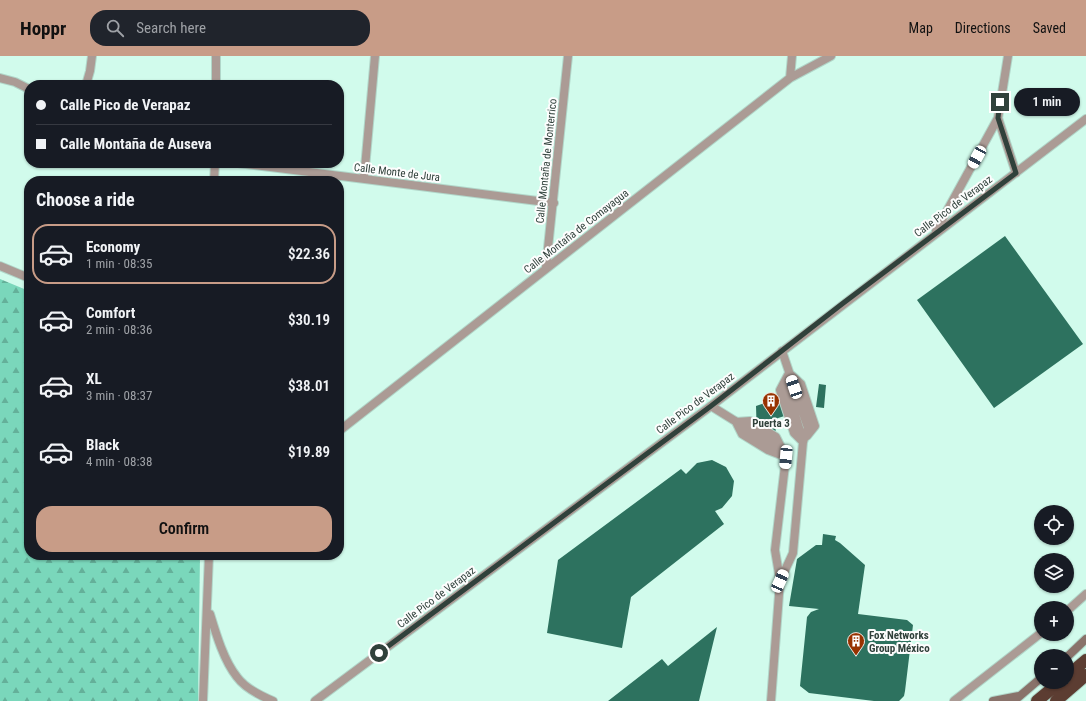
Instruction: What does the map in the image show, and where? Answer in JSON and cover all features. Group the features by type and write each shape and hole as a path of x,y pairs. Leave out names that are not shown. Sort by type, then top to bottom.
{"highway":[{"path":"1074,670 1086,660"},
{"path":"1056,701 1086,675"},
{"path":"1037,701 1052,689"}],"main road":[{"path":"1074,650 1086,639"},
{"path":"993,701 1016,699 1034,684"}],"street":[{"path":"87,80 92,56"},
{"path":"216,56 216,80"},
{"path":"364,179 374,56"},
{"name":"Calle Montaña de Monterrico","path":"546,267 554,203 568,56"},
{"path":"790,78 792,56"},
{"name":"Calle Montaña de Comayagua","path":"344,427 546,267 790,78 831,56"},
{"path":"934,234 998,118 1008,56"},
{"path":"0,78 15,82 24,86"},
{"path":"998,118 1016,173"},
{"name":"Calle Pico de Verapaz","path":"315,701 711,406 1086,118"},
{"name":"Calle Monte de Jura","path":"277,168 340,176"},
{"name":"Calle Monte de Jura","path":"344,176 554,203"},
{"path":"0,266 24,276"},
{"path":"780,581 793,553 803,442 815,426 801,384 790,373 782,351"},
{"path":"790,373 780,390 794,433 803,442"},
{"path":"711,406 772,444 786,457"},
{"path":"736,422 750,422 776,437 786,457 775,550 780,581 770,701"},
{"path":"203,701 209,560"},
{"path":"1074,605 1086,594"},
{"path":"208,610 215,632 237,677 256,692 273,701"},
{"path":"954,701 1034,638"}],"green space":[{"path":"0,279 24,289 24,560 200,560 198,701 0,701"}],"building":[{"path":"1005,236 1083,344 994,408 917,300"},
{"path":"819,384 826,385 824,408 816,407"},
{"name":"Puerta 3","path":"788,395 794,413 775,419 776,438 757,439 756,406"},
{"path":"712,460 726,467 734,481 732,496 722,508 715,511 724,524 631,597 622,648 547,633 558,560 681,469 686,474 697,463"},
{"name":"Fox Networks Group México","path":"823,534 836,536 835,540 865,565 858,614 907,620 913,625 905,691 904,696 899,701 874,701 809,693 800,686 807,617 811,612 819,609 789,606 797,559 816,545 822,545"},
{"path":"717,627 699,701 608,701 662,659 668,666"}],"place":[{"name":"Puerta 3","path":"771,416"},
{"name":"Fox Networks Group México","path":"856,656"}],"route":[{"path":"379,653 711,406 842,304 1016,173 998,118 1000,102"}]}
